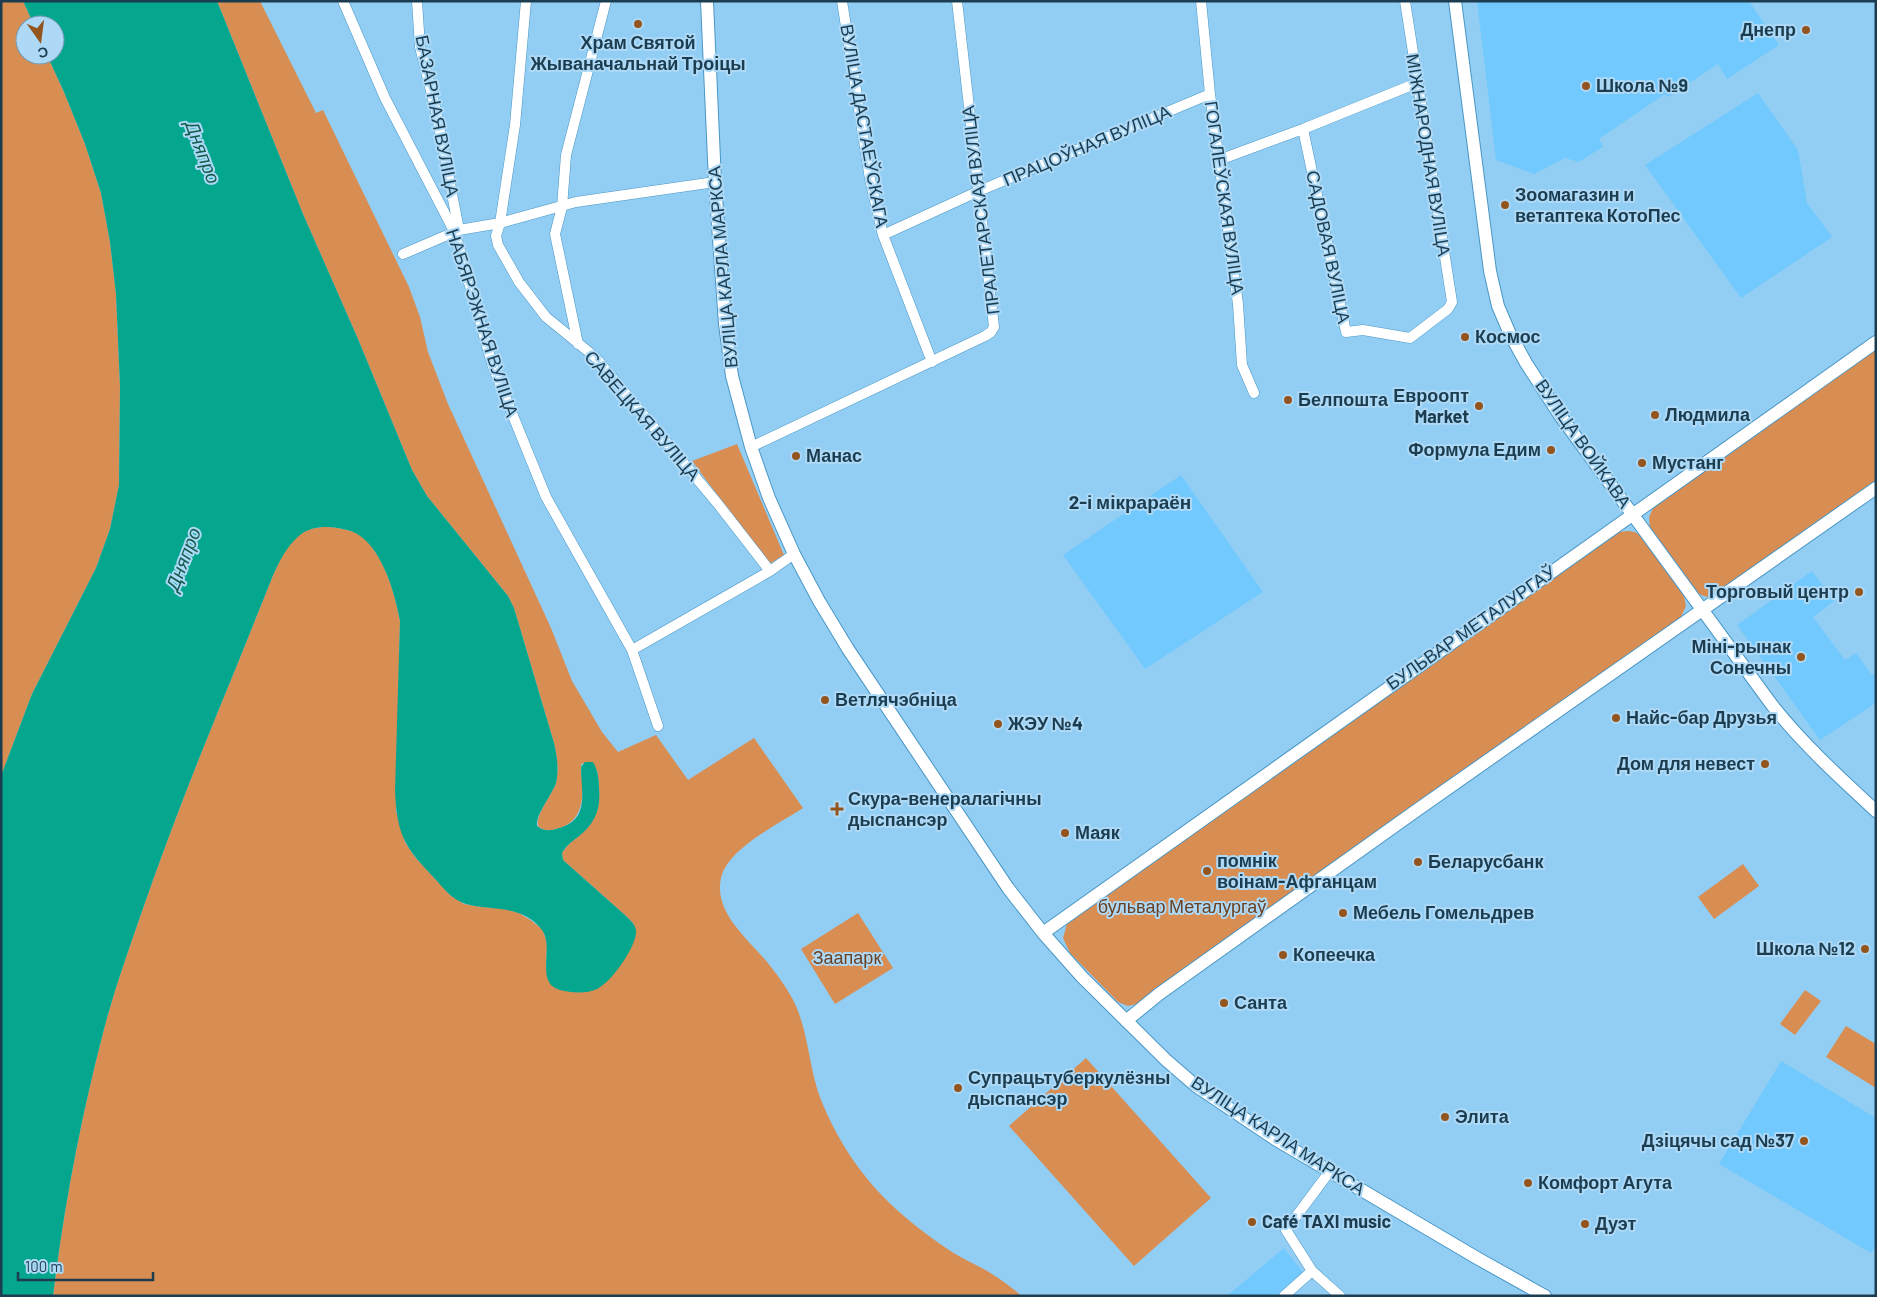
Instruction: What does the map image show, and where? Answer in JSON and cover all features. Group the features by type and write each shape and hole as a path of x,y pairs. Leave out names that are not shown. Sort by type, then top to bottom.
{"main road":[{"name":"ВУЛІЦА КАРЛА МАРКСА","path":"707,1 715,182 725,324 732,376 751,447 769,498 794,554 848,649 1008,888 1043,933 1082,977 1166,1060 1196,1086 1275,1139 1476,1258 1545,1296"},
{"name":"ВУЛІЦА ВОЙКАВА","path":"1455,1 1486,249 1498,306 1510,334 1559,414 1793,732 1876,811"},
{"name":"БУЛЬВАР МЕТАЛУРГАЎ","path":"1043,933 1876,342"},
{"path":"1126,1021 1159,994 1417,810 1876,488"}],"street":[{"name":"НАБЯРЭЖНАЯ ВУЛІЦА","path":"343,1 385,98 457,232 492,364 519,434 546,497 632,650 658,726"},
{"name":"БАЗАРНАЯ ВУЛІЦА","path":"417,1 420,47 436,111 457,232"},
{"name":"САВЕЦКАЯ ВУЛІЦА","path":"526,1 515,125 500,223 496,236 498,245 519,282 546,317 595,357 718,504 770,571"},
{"path":"578,344 555,234 562,207 566,155 606,1"},
{"name":"ВУЛІЦА ДАСТАЕЎСКАГА","path":"842,1 870,179 884,235 932,362"},
{"name":"ПРАЛЕТАРСКАЯ ВУЛІЦА","path":"751,447 985,336 994,327 957,1"},
{"name":"ГОГАЛЕЎСКАЯ ВУЛІЦА","path":"1201,1 1210,94 1238,304 1242,365 1254,393"},
{"name":"МІЖНАРОДНАЯ ВУЛІЦА","path":"1405,1 1452,302 1448,308 1410,338"},
{"path":"1219,160 1303,129 1417,83"},
{"name":"ПРАЦОЎНАЯ ВУЛІЦА","path":"884,235 979,191 1210,94"},
{"name":"САДОВАЯ ВУЛІЦА","path":"1303,129 1346,332 1363,330 1410,338"},
{"path":"403,254 457,232 500,223 576,202 715,182"},
{"path":"632,650 770,571 794,554"},
{"path":"1330,1171 1286,1230 1312,1271 1340,1296"},
{"path":"1284,1296 1312,1271"}],"shaded area":[{"name":"Школа №9","path":"1477,1 1749,1 1779,45 1727,79 1718,64 1668,97 1665,94 1599,139 1603,147 1579,162 1565,158 1534,174 1496,160"},
{"path":"1758,93 1798,150 1807,203 1832,237 1741,298 1645,165"},
{"path":"1181,475 1263,592 1145,669 1063,555"},
{"name":"Міні-рынак Сонечны","path":"1812,571 1834,601 1813,617 1845,660 1856,653 1872,675 1876,673 1876,703 1820,740 1737,625"},
{"name":"Дзіцячы сад №37","path":"1781,1061 1876,1118 1876,1246 1871,1253 1719,1164"},
{"path":"1284,1248 1304,1274 1279,1296 1227,1296"}],"green space":[{"path":"1,1 23,1 29,15 15,15 15,65 52,65 85,144 101,193 110,242 116,294 120,386 119,485 110,529 96,568 32,694 1,776"},
{"path":"217,1 260,1 316,113 323,110 409,287 420,317 428,352 448,404 551,628 572,681 602,732 618,752 656,735 688,780 754,738 803,808 768,829 733,857 721,878 720,891 728,915 744,937 771,967 798,1010 821,1100 844,1146 873,1185 907,1219 949,1250 996,1276 1022,1296 53,1296 62,1229 81,1128 104,1029 121,971 175,820 278,564 287,548 305,531 331,527 351,531 362,537 371,545 378,556 390,583 400,621 396,811 405,842 415,857 450,895 464,904 501,908 519,913 543,930 547,943 546,970 636,931 633,923 626,916 563,860 562,853 564,850 588,827 596,813 599,797 597,770 582,763 581,803 576,817 571,822 551,830 544,830 538,826 541,811 556,783 557,758 514,608 508,596 427,496 412,470 358,339 303,214"},
{"path":"1876,349 1876,481 1717,593 1707,597 1696,593 1650,528 1649,517 1654,506"},
{"path":"737,444 784,555 769,564 692,461"},
{"name":"бульвар Металургаў","path":"1617,532 1635,532 1642,537 1684,596 1686,606 1681,617 1137,1004 1128,1006 1118,1002 1070,953 1063,938 1067,924"},
{"path":"1743,864 1759,886 1714,919 1698,897"},
{"name":"Заапарк","path":"858,913 893,968 835,1004 801,949"},
{"path":"1805,990 1821,1001 1795,1035 1780,1024"},
{"path":"1846,1026 1876,1044 1876,1088 1826,1057"},
{"path":"1086,1058 1211,1198 1134,1266 1009,1126"}],"water":[{"name":"Дняпро","path":"23,1 217,1 303,214 358,339 412,470 427,496 508,596 514,608 557,758 556,783 541,811 537,826 544,830 551,830 567,825 575,820 582,805 581,767 585,762 593,762 598,779 598,810 589,827 569,844 562,853 563,860 626,916 634,925 636,931 628,954 616,972 603,985 593,991 574,992 560,990 552,986 548,980 546,973 547,946 545,937 542,930 534,922 516,912 466,904 457,900 446,891 418,860 405,841 396,807 400,621 390,583 378,557 362,537 351,531 331,527 305,531 293,541 278,564 175,820 121,971 104,1029 81,1128 62,1229 53,1296 1,1296 1,776 32,694 96,568 110,529 119,485 120,386 116,294 110,242 101,193 85,144 52,65 65,65 65,15 29,15"}],"place":[{"name":"Храм Святой Жываначальнай Троіцы","path":"638,24"},
{"name":"Днепр","path":"1806,30"},
{"name":"Школа №9","path":"1586,86"},
{"name":"Зоомагазин и ветаптека КотоПес","path":"1505,205"},
{"name":"Космос","path":"1465,337"},
{"name":"Белпошта","path":"1288,400"},
{"name":"Евроопт Market","path":"1479,406"},
{"name":"Людмила","path":"1655,415"},
{"name":"Формула Едим","path":"1551,450"},
{"name":"Манас","path":"796,456"},
{"name":"Мустанг","path":"1642,463"},
{"name":"Торговый центр","path":"1859,592"},
{"name":"Міні-рынак Сонечны","path":"1801,657"},
{"name":"Ветлячэбніца","path":"825,700"},
{"name":"Найс-бар Друзья","path":"1616,718"},
{"name":"ЖЭУ №4","path":"998,724"},
{"name":"Дом для невест","path":"1765,764"},
{"name":"Скура-венералагічны дыспансэр","path":"837,809"},
{"name":"Маяк","path":"1065,833"},
{"name":"Беларусбанк","path":"1418,862"},
{"name":"помнік воінам-Афганцам","path":"1207,871"},
{"name":"Мебель Гомельдрев","path":"1343,913"},
{"name":"Школа №12","path":"1865,949"},
{"name":"Копеечка","path":"1283,955"},
{"name":"Санта","path":"1224,1003"},
{"name":"Супрацьтуберкулёзны дыспансэр","path":"958,1088"},
{"name":"Элита","path":"1445,1117"},
{"name":"Дзіцячы сад №37","path":"1804,1141"},
{"name":"Комфорт Агута","path":"1528,1183"},
{"name":"Café TAXI music","path":"1252,1222"},
{"name":"Дуэт","path":"1585,1224"}],"district":[{"name":"2-і мікрараён","path":"1130,502"}]}
